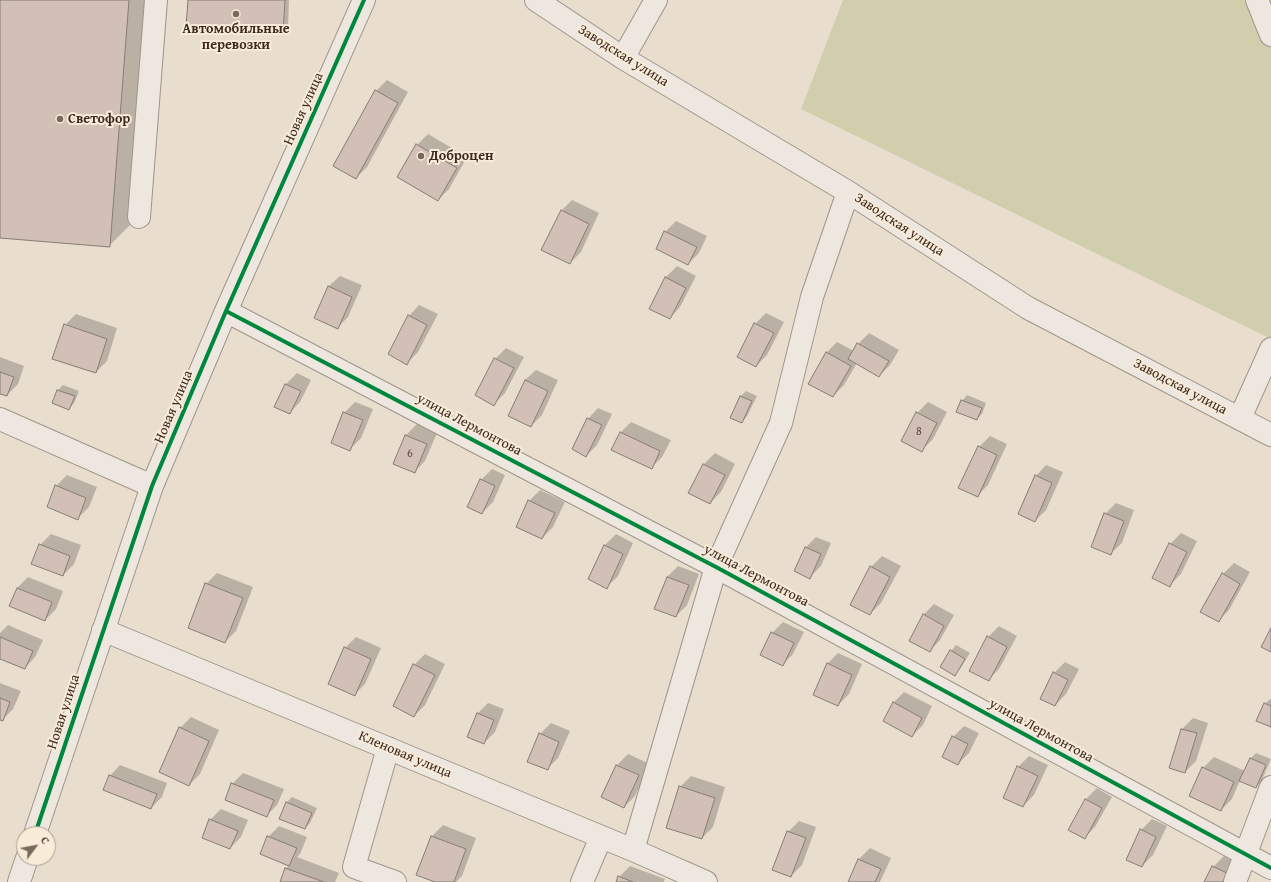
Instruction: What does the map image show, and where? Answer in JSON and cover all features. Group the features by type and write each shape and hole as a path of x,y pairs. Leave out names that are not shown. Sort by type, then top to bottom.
{"street":[{"path":"139,217 156,0"},
{"name":"Новая улица","path":"38,826 152,486 226,310 364,0"},
{"name":"Заводская улица","path":"536,0 623,58 848,192 1028,308 1271,435"},
{"path":"623,58 656,0"},
{"path":"1257,0 1271,35"},
{"path":"633,850 716,567 782,423 812,297 848,192"},
{"name":"улица Лермонтова","path":"226,310 716,567 1271,868"},
{"path":"1240,418 1266,372 1271,349"},
{"path":"0,419 152,486"},
{"name":"Кленовая улица","path":"103,630 633,850 682,877 706,882"},
{"path":"388,748 354,867 395,882"},
{"path":"1236,882 1271,787"},
{"path":"582,882 601,837"},
{"path":"19,882 24,866"}],"shaded area":[{"path":"843,0 1271,0 1271,339 801,109"}],"building":[{"name":"Светофор","path":"0,0 129,0 110,247 0,238"},
{"name":"Автомобильные перевозки","path":"188,0 285,0 283,34 186,27"},
{"path":"375,90 398,103 356,179 333,166"},
{"path":"416,144 457,168 438,201 397,177"},
{"path":"561,210 589,224 570,264 541,250"},
{"path":"664,231 697,247 688,265 656,249"},
{"path":"665,277 686,288 670,319 649,309"},
{"path":"328,286 352,297 338,329 314,318"},
{"path":"408,315 427,325 407,365 388,354"},
{"path":"754,323 774,333 756,367 737,357"},
{"path":"64,324 107,339 96,373 52,359"},
{"path":"857,343 889,361 879,377 848,359"},
{"path":"826,352 851,366 833,397 808,384"},
{"path":"494,358 514,368 494,406 475,395"},
{"path":"0,372 14,377 7,396 0,394"},
{"path":"525,380 548,391 531,427 508,416"},
{"path":"285,384 301,391 290,414 274,407"},
{"path":"57,390 75,396 69,410 52,403"},
{"path":"740,396 752,401 742,423 730,418"},
{"path":"961,400 982,408 977,420 956,412"},
{"path":"343,412 363,420 350,451 331,443"},
{"path":"916,412 937,423 922,452 901,441"},
{"path":"587,418 602,425 586,457 572,449"},
{"path":"620,432 660,451 652,469 611,450"},
{"path":"405,435 427,444 415,473 393,464"},
{"path":"978,446 997,455 978,497 958,488"},
{"path":"703,464 725,475 710,504 688,493"},
{"path":"1035,475 1052,483 1035,522 1018,514"},
{"path":"480,479 495,486 482,514 467,507"},
{"path":"55,485 86,498 78,520 47,507"},
{"path":"528,500 555,513 542,539 516,527"},
{"path":"1104,513 1124,521 1111,555 1091,547"},
{"path":"1169,543 1187,552 1170,587 1152,578"},
{"path":"39,544 70,556 63,576 31,564"},
{"path":"604,545 623,554 607,589 588,579"},
{"path":"805,547 821,554 810,579 794,571"},
{"path":"870,566 890,577 870,615 850,605"},
{"path":"1222,573 1240,584 1219,622 1200,612"},
{"path":"667,577 689,585 676,617 654,609"},
{"path":"205,583 243,598 225,643 188,628"},
{"path":"17,588 52,602 45,621 9,606"},
{"path":"923,614 944,626 930,652 909,641"},
{"path":"1271,628 1271,652 1261,647"},
{"path":"771,632 794,643 783,666 760,655"},
{"path":"987,636 1007,647 989,681 969,671"},
{"path":"0,637 33,651 25,669 0,659"},
{"path":"344,647 371,659 355,696 328,684"},
{"path":"950,650 965,659 955,676 940,667"},
{"path":"827,663 852,675 838,706 813,695"},
{"path":"413,664 435,675 414,717 393,706"},
{"path":"1053,672 1068,680 1055,706 1040,699"},
{"path":"0,698 10,702 3,721 0,720"},
{"path":"893,702 922,718 912,737 883,721"},
{"path":"1264,703 1271,706 1271,727 1256,721"},
{"path":"477,713 494,720 484,744 467,737"},
{"path":"179,727 209,741 189,786 159,772"},
{"path":"1181,729 1197,733 1185,773 1169,768"},
{"path":"539,733 559,742 548,770 527,762"},
{"path":"952,736 968,744 958,765 942,757"},
{"path":"1250,758 1266,765 1256,788 1239,781"},
{"path":"616,765 639,775 624,808 601,797"},
{"path":"1017,766 1038,776 1023,807 1003,798"},
{"path":"1202,767 1234,782 1221,811 1189,796"},
{"path":"109,775 157,794 151,809 103,790"},
{"path":"231,783 274,800 267,817 225,800"},
{"path":"679,786 715,798 702,839 666,828"},
{"path":"1085,799 1102,808 1085,839 1068,830"},
{"path":"286,802 312,813 305,829 279,819"},
{"path":"209,819 238,831 230,849 202,838"},
{"path":"1140,829 1156,837 1142,867 1126,860"},
{"path":"787,831 806,838 791,877 772,870"},
{"path":"267,836 297,848 289,866 260,854"},
{"path":"431,836 466,849 454,882 435,882 416,875"},
{"path":"858,859 881,869 875,882 848,882"},
{"path":"1212,866 1227,873 1223,882 1204,882"},
{"path":"285,868 324,882 280,882"},
{"path":"618,876 633,882 616,882"}],"cycle path":[{"path":"38,826 152,486 226,311 364,0"},
{"path":"226,311 716,567 1271,868"}],"place":[{"name":"Автомобильные перевозки","path":"236,14"},
{"name":"Светофор","path":"60,119"},
{"name":"Доброцен","path":"421,156"}]}
